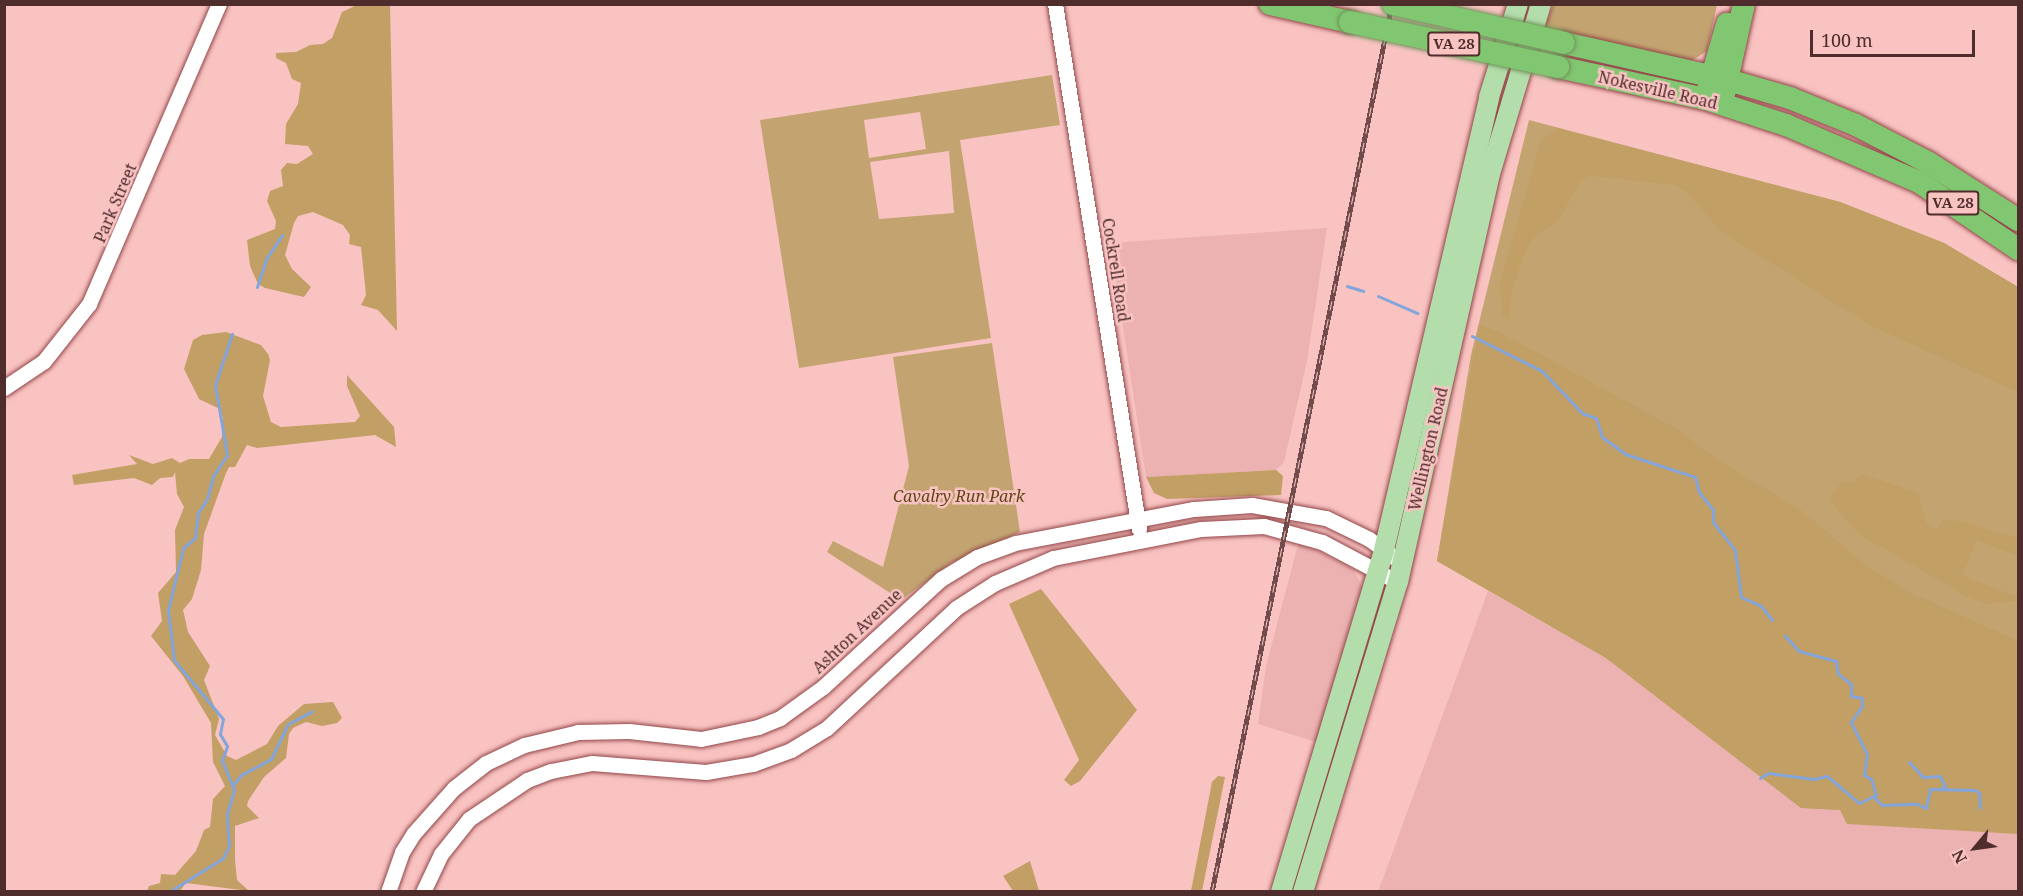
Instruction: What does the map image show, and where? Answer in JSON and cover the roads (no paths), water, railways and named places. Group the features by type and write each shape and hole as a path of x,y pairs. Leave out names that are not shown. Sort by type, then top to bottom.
{"highway":[{"name":"Nokesville Road","path":"1270,4 1714,102 1786,125 1919,182 2019,249"},
{"name":"Nokesville Road","path":"1393,4 1720,78 1790,98 1856,125 1961,181 2019,220"},
{"path":"1720,78 1730,4"},
{"path":"1714,102 1744,4"}],"main road":[{"name":"Wellington Road","path":"1281,891 1379,570 1489,97 1518,4"},
{"name":"Wellington Road","path":"1303,891 1400,572 1490,174 1541,4"}],"street":[{"name":"Park Street","path":"4,388 44,361 89,304 219,4"},
{"name":"Cockrell Road","path":"1055,4 1141,541"},
{"name":"Ashton Avenue","path":"388,891 402,852 435,807 468,776 506,753 578,732 629,731 701,739 758,728 780,718 823,687 954,569 1015,543 1137,520 1234,505 1289,509 1340,523 1384,550 1400,572"},
{"path":"423,891 441,854 469,819 527,780 550,771 592,763 706,772 770,759 827,728 956,608 996,583 1053,558 1226,526 1264,526 1322,542 1379,570 1400,572"}],"waterway":[{"path":"257,287 266,259 282,235"},
{"path":"1347,286 1363,291"},
{"path":"1378,296 1417,313"},
{"path":"169,892 223,858 229,846 227,814 234,790 222,760 227,746 220,734 223,719 174,660 168,610 183,548 195,538 198,513 207,499 213,476 227,455 215,385 232,334"},
{"path":"1472,336 1542,371 1582,413 1596,418 1602,437 1625,454 1695,477 1699,492 1713,510 1713,522 1735,550 1741,597 1761,606 1772,620"},
{"path":"1760,778 1768,773 1814,779 1827,776 1859,803 1876,795 1871,779 1864,775 1867,754 1851,722 1862,706 1862,698 1851,696 1851,684 1838,674 1836,661 1799,651 1785,636"},
{"path":"233,785 241,775 271,759 288,724 312,711"},
{"path":"1909,762 1923,777 1940,776 1945,786 1940,789"},
{"path":"1875,798 1882,805 1917,804 1926,808 1930,789 1975,790 1979,793 1980,808"}],"railway":[{"path":"1212,892 1392,4"}],"park label":[{"name":"Cavalry Run Park","path":"959,496"}]}
